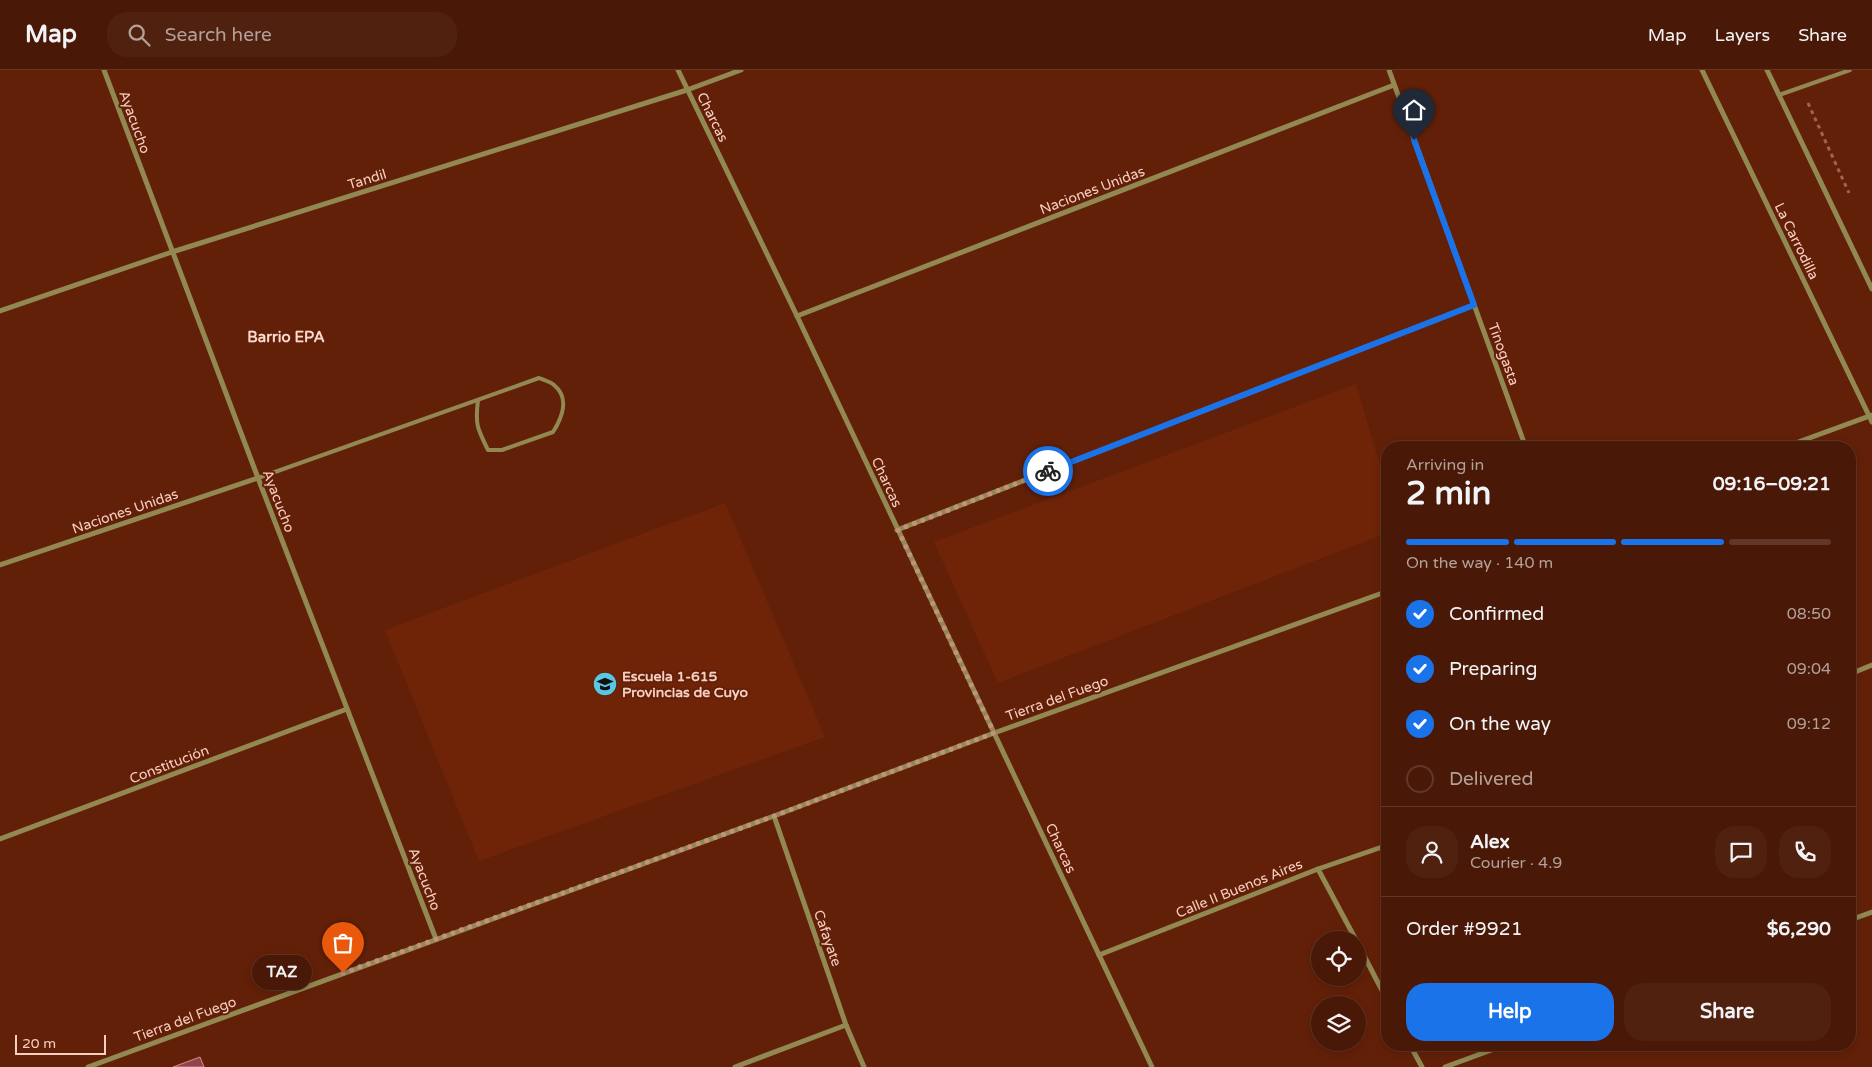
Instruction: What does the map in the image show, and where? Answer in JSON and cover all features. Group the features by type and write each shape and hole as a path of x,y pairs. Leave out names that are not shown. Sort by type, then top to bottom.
{"street":[{"name":"Ayacucho","path":"104,70 258,478 436,939"},
{"name":"Charcas","path":"678,70 797,316 1152,1067"},
{"name":"Tandil","path":"0,311 172,252 687,90 741,70"},
{"name":"Tinogasta","path":"1389,70 1523,441"},
{"name":"La Carrodilla","path":"1702,70 1872,422"},
{"path":"1767,70 1872,289"},
{"name":"Naciones Unidas","path":"797,316 1394,85"},
{"path":"898,530 1474,305"},
{"path":"1801,441 1870,415"},
{"name":"Naciones Unidas","path":"0,565 258,478"},
{"name":"Tierra del Fuego","path":"88,1067 104,1064 994,733 1381,594"},
{"path":"1856,672 1872,666"},
{"name":"Constitución","path":"0,839 347,709"},
{"name":"Cafayate","path":"774,816 846,1025 864,1067"},
{"name":"Calle II Buenos Aires","path":"1099,955 1318,868 1381,846"},
{"path":"1318,868 1351,931"},
{"path":"1856,918 1872,912"},
{"path":"1366,959 1381,988"},
{"path":"735,1067 846,1025"},
{"path":"1413,1051 1422,1067"},
{"path":"1445,1067 1489,1051"}],"lane":[{"path":"1778,95 1850,70"},
{"path":"258,478 539,378 554,385 564,399 561,419 553,432 502,450 488,450 480,435 476,420 478,400"}],"path":[{"path":"1802,88 1852,200"}],"shaded area":[{"path":"1356,384 1381,469 1381,535 998,683 934,542"},
{"name":"Escuela 1-615 Provincias de Cuyo","path":"725,503 825,737 479,861 385,630"}],"building":[{"path":"200,1057 204,1067 173,1067"}],"way so far":[{"path":"343,973 774,816 994,733 898,530 1048,471"}],"place":[{"name":"Escuela 1-615 Provincias de Cuyo","path":"605,684"},
{"name":"TAZ","path":"343,973"}],"district":[{"name":"Barrio EPA","path":"286,337"}],"route":[{"path":"1048,471 1474,305 1414,140"}]}
